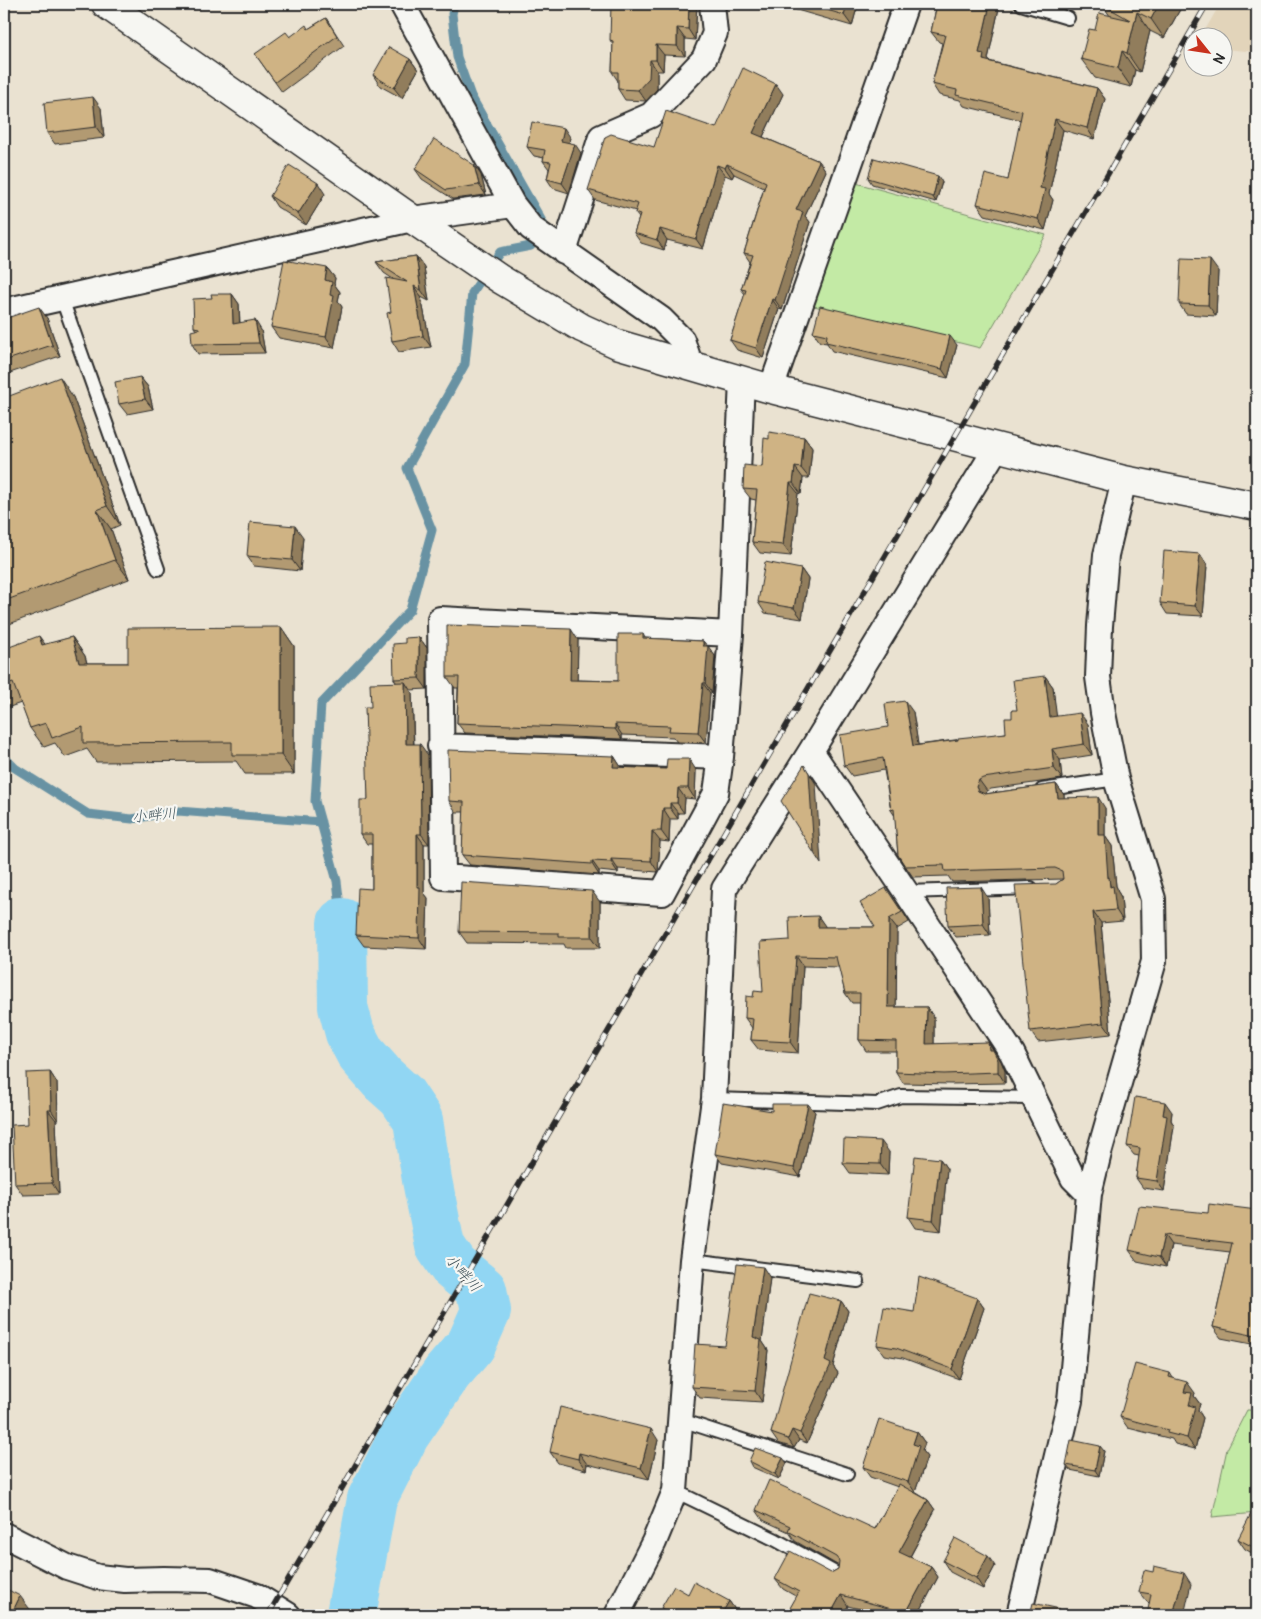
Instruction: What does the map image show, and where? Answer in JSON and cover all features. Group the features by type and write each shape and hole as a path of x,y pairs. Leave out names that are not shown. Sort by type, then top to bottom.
{"street":[{"path":"106,4 500,279 582,328 617,344 771,389 1124,480 1257,506"},
{"path":"402,4 513,204 538,233 660,319 682,340 692,366"},
{"path":"564,252 601,137 651,115 704,59 715,33 712,4"},
{"path":"771,389 906,4"},
{"path":"4,311 412,219 513,204"},
{"path":"731,634 440,619 443,877 662,893 716,793 721,757 731,634 742,380"},
{"path":"617,1615 654,1542 675,1491 692,1260 714,1099 724,889 811,751 997,447"},
{"path":"1019,1615 1070,1401 1089,1194 1154,961 1153,899 1116,779 1098,677 1106,555 1124,480"},
{"path":"440,746 721,757"},
{"path":"811,751 1012,1053 1073,1178 1089,1194"},
{"path":"4,1535 67,1567 98,1577 125,1580 210,1580 257,1596 288,1615"}],"lane":[{"path":"1021,4 1068,18"},
{"path":"62,298 158,569"},
{"path":"1030,791 1116,779"},
{"path":"906,892 1043,888"},
{"path":"714,1099 877,1104 901,1096 1033,1098"},
{"path":"692,1260 858,1281"},
{"path":"681,1420 847,1474"},
{"path":"675,1491 776,1540 839,1575"}],"shaded area":[{"path":"1220,4 1257,4 1257,52 1234,50 1234,28 1206,28"}],"green space":[{"path":"856,183 1046,235 980,348 814,306"},
{"path":"1247,1410 1257,1410 1257,1513 1212,1517 1227,1449"}],"building":[{"path":"611,4 689,4 688,29 677,28 677,46 656,45 656,60 650,60 649,78 638,90 618,89 618,72 612,72 613,41 610,40"},
{"path":"806,4 847,4 844,15"},
{"path":"937,4 990,4 979,53 984,54 983,60 1097,88 1087,128 1055,119 1040,188 1045,189 1038,219 977,204 985,174 1008,180 1022,111 956,95 957,90 932,84 945,35 931,32"},
{"path":"1102,4 1159,4 1151,19 1137,12 1127,53 1122,51 1118,68 1081,59 1089,29 1095,30 1099,13 1130,20"},
{"path":"326,18 337,36 275,82 255,54 286,32 290,37 306,25 308,29"},
{"path":"389,47 410,59 394,88 373,75"},
{"path":"743,68 776,84 753,133 819,161 796,210 803,212 775,300 772,299 756,348 730,340 746,290 741,289 753,255 744,253 766,182 727,164 725,168 717,165 696,239 660,229 657,240 634,233 640,215 635,213 638,204 588,190 605,137 611,134 654,147 666,111 716,128"},
{"path":"93,97 96,127 47,133 44,103"},
{"path":"532,122 564,128 561,141 575,144 562,183 547,179 551,162 543,161 545,150 527,147"},
{"path":"434,139 474,165 479,185 446,190 415,169"},
{"path":"874,158 938,176 933,197 868,178"},
{"path":"289,165 318,183 298,214 270,196"},
{"path":"416,256 421,290 414,286 423,336 392,341 387,313 391,312 386,278 407,282 376,262"},
{"path":"1181,259 1210,260 1208,305 1179,304"},
{"path":"284,260 327,268 325,280 332,282 330,295 334,296 326,337 271,327"},
{"path":"211,294 232,294 233,324 255,320 259,343 192,344 191,331 199,329 194,327 193,299 212,298"},
{"path":"820,306 950,336 942,369 826,342 827,335 813,332"},
{"path":"39,307 52,345 4,361 4,319"},
{"path":"60,377 107,506 97,510 115,560 4,601 4,398"},
{"path":"140,377 145,399 119,404 115,382"},
{"path":"769,432 804,437 801,468 795,467 793,483 790,483 783,545 752,542 757,490 743,489 744,465 762,467 764,438 769,439"},
{"path":"250,522 295,526 292,560 247,556"},
{"path":"1164,551 1200,554 1195,606 1160,603"},
{"path":"765,562 801,569 794,608 758,602"},
{"path":"447,625 571,629 570,680 618,681 618,634 643,634 643,638 703,641 703,646 708,646 698,732 669,731 670,726 615,724 615,729 457,723 459,677 447,677"},
{"path":"281,627 281,755 232,755 232,742 83,743 83,727 52,738 46,723 30,728 13,683 4,686 4,649 39,636 42,645 72,637 79,663 128,663 128,628"},
{"path":"419,637 419,678 394,679 393,644 405,643 405,638"},
{"path":"1045,676 1050,717 1080,713 1084,744 1052,749 1054,768 983,778 979,780 976,787 978,791 985,794 1056,784 1058,798 1098,797 1098,835 1105,835 1108,878 1110,887 1113,886 1116,910 1093,912 1103,1023 1030,1031 1015,885 1056,884 1063,879 1062,871 1055,868 945,871 944,865 905,866 898,855 894,809 891,810 883,758 844,765 840,735 888,727 885,704 905,701 913,746 958,740 958,738 1006,733 1005,718 1012,718 1012,710 1017,710 1013,680"},
{"path":"405,682 406,744 420,744 421,834 417,834 417,887 420,887 419,938 356,935 358,888 372,889 372,834 360,834 360,800 368,800 365,707 371,707 370,683"},
{"path":"448,750 614,756 613,767 666,769 667,759 689,759 688,788 678,788 677,803 670,803 670,808 663,808 661,831 652,831 651,861 611,859 611,862 592,861 592,864 462,855 464,802 449,801"},
{"path":"804,765 809,773 814,853 781,801"},
{"path":"461,882 592,891 592,937 559,937 559,933 459,932"},
{"path":"981,887 983,924 948,926 946,888"},
{"path":"886,888 902,912 889,919 888,1007 927,1007 926,1044 988,1042 989,1050 993,1050 998,1060 998,1072 944,1074 896,1072 896,1041 859,1040 860,993 845,993 836,957 796,956 790,1042 751,1040 753,1019 745,1018 746,996 753,997 754,991 763,992 760,942 790,940 789,917 818,916 818,927 875,927 860,903"},
{"path":"50,1072 51,1110 48,1110 52,1183 15,1184 12,1125 28,1124 26,1073"},
{"path":"1135,1097 1165,1102 1163,1115 1167,1116 1157,1181 1136,1178 1140,1148 1127,1146"},
{"path":"723,1103 772,1111 772,1104 808,1104 794,1168 715,1154"},
{"path":"844,1139 881,1141 880,1164 843,1163"},
{"path":"915,1156 940,1159 933,1220 908,1217"},
{"path":"1209,1204 1257,1210 1256,1336 1213,1327 1232,1243 1164,1235 1159,1257 1129,1250 1139,1206 1208,1213"},
{"path":"737,1264 763,1267 753,1337 761,1340 755,1391 692,1387 695,1344 725,1346"},
{"path":"919,1277 977,1298 952,1369 896,1348 877,1345 884,1307 914,1312"},
{"path":"809,1293 841,1301 825,1361 831,1364 800,1433 792,1430 788,1439 771,1433"},
{"path":"1135,1364 1170,1373 1169,1377 1187,1382 1184,1392 1192,1393 1189,1405 1195,1407 1187,1438 1167,1433 1168,1430 1120,1417"},
{"path":"560,1407 651,1429 641,1468 579,1453 578,1459 550,1452"},
{"path":"879,1419 917,1432 913,1444 919,1446 908,1482 863,1467"},
{"path":"1071,1440 1100,1446 1095,1470 1066,1465"},
{"path":"755,1448 783,1458 775,1474 749,1461"},
{"path":"769,1480 875,1529 899,1484 928,1500 899,1552 931,1567 906,1613 841,1595 830,1615 786,1615 799,1592 775,1579 790,1551 831,1573 838,1569 839,1561 836,1557 788,1531 790,1526 756,1510"},
{"path":"1253,1510 1257,1512 1257,1549 1238,1539"},
{"path":"955,1538 988,1556 976,1578 943,1561"},
{"path":"1154,1566 1184,1573 1173,1615 1147,1615 1151,1594 1139,1592 1144,1570 1153,1572"},
{"path":"694,1582 729,1601 721,1615 674,1615 661,1608 674,1586 688,1594"},
{"path":"4,1588 20,1596 11,1615 4,1615"},
{"path":"1033,1603 1060,1609 1058,1615 1030,1615"}],"waterway":[{"path":"342,923 337,881 315,801 321,704 410,610 432,530 407,468 465,364 472,293 500,252 531,246 543,223 471,96 457,57 452,14 454,4"},
{"name":"小畔川","path":"4,757 15,768 88,814 132,819 178,811 321,822"},
{"name":"小畔川","path":"342,923 343,1007 350,1033 361,1054 383,1079 402,1096 418,1120 440,1246 454,1267 482,1290 486,1311 471,1345 447,1373 405,1434 372,1499 351,1615"}],"railway":[{"path":"268,1615 1207,4"}]}
